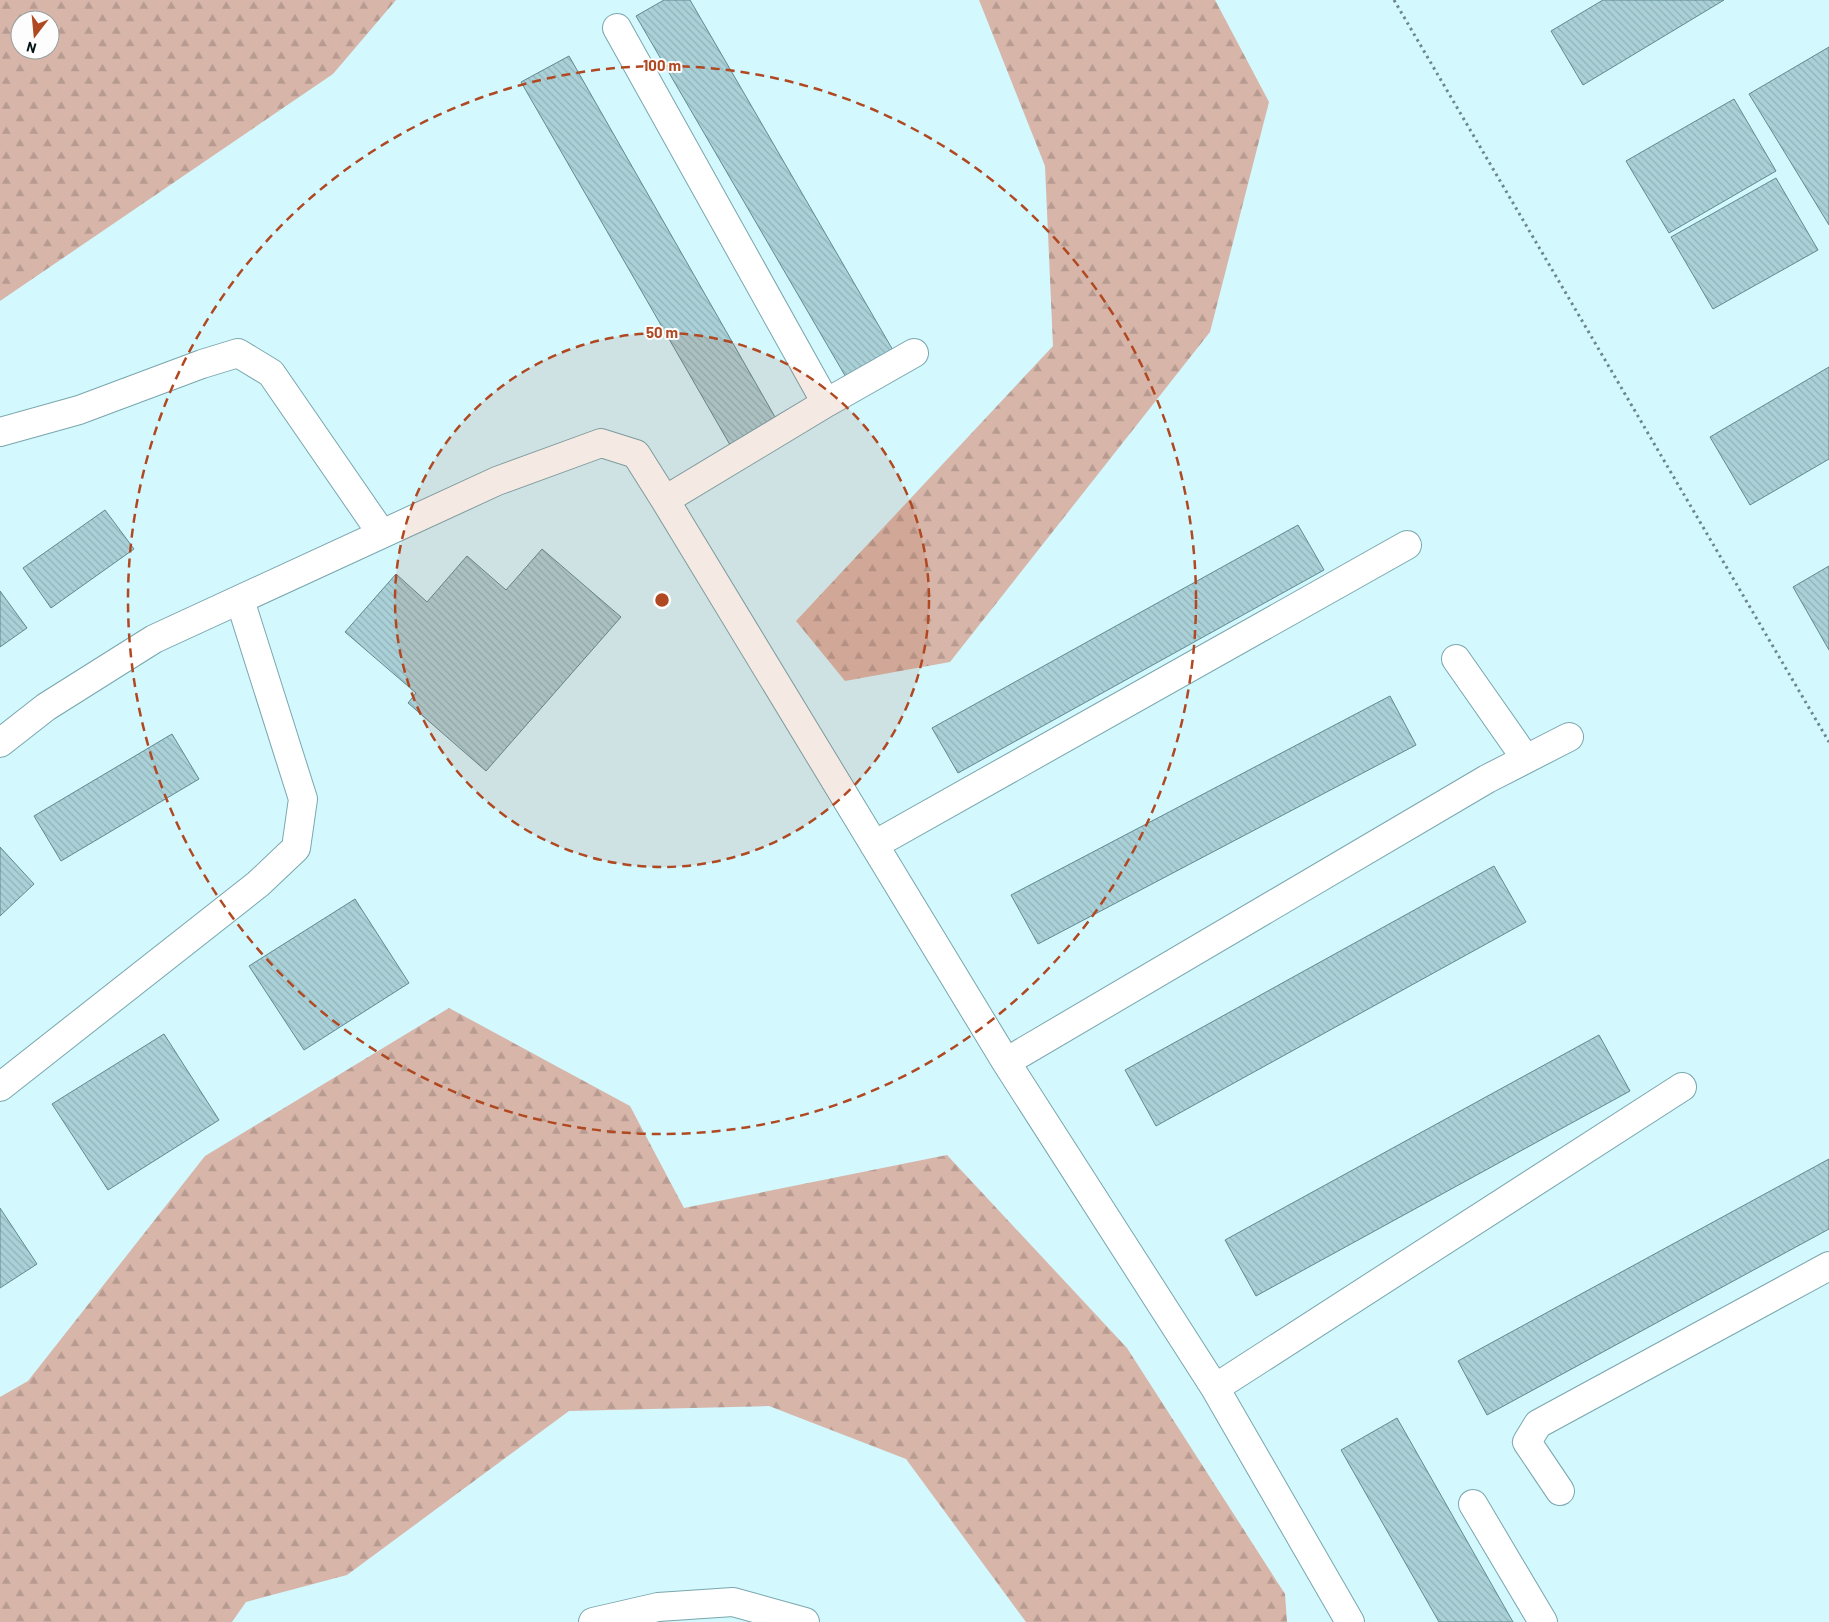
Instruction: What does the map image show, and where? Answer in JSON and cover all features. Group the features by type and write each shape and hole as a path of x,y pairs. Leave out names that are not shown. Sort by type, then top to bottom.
{"lane":[{"path":"617,28 826,403"},
{"path":"0,432 79,410 202,364 238,353 271,373 382,534"},
{"path":"665,500 826,403 914,353"},
{"path":"0,743 46,707 154,639 497,481 601,443 636,454 1006,1062 1215,1388 1350,1622"},
{"path":"874,845 1407,545"},
{"path":"0,1087 258,884 296,848 303,799 240,600"},
{"path":"1456,659 1526,759"},
{"path":"1006,1062 1487,779 1569,737"},
{"path":"1215,1388 1682,1087"},
{"path":"1560,1491 1527,1442 1538,1424 1829,1266"},
{"path":"1473,1504 1543,1622"},
{"path":"594,1622 658,1607 733,1602 805,1622"}],"path":[{"path":"1394,0 1829,742"}],"green space":[{"path":"0,0 396,0 333,74 0,301"},
{"path":"979,0 1215,0 1269,102 1210,332 950,662 845,681 796,621 1053,346 1045,166"},
{"path":"449,1008 630,1106 684,1208 947,1155 1127,1348 1285,1594 1287,1622 1026,1622 906,1459 769,1406 569,1411 347,1575 246,1602 232,1622 0,1622 0,1397 28,1381 205,1156"}],"building":[{"path":"664,0 690,0 894,352 847,379 636,16"},
{"path":"1603,0 1724,0 1583,85 1551,31"},
{"path":"1829,47 1829,225 1749,94"},
{"path":"569,56 779,424 733,450 521,82"},
{"path":"1734,99 1776,171 1669,233 1626,161"},
{"path":"1776,178 1818,250 1713,309 1671,237"},
{"path":"1829,367 1829,459 1750,505 1710,437"},
{"path":"105,510 134,549 51,608 23,568"},
{"path":"1298,525 1324,570 958,773 932,728"},
{"path":"542,549 621,617 486,771 408,703 416,693 345,632 396,574 427,602 467,556 506,590"},
{"path":"1829,566 1829,650 1793,587"},
{"path":"0,591 27,628 0,647"},
{"path":"1390,696 1416,745 1038,944 1011,895"},
{"path":"172,734 199,779 61,861 34,816"},
{"path":"0,847 34,884 0,916"},
{"path":"1494,866 1526,922 1156,1126 1125,1070"},
{"path":"355,899 409,983 304,1050 249,966"},
{"path":"164,1034 219,1120 108,1190 52,1104"},
{"path":"1599,1035 1630,1091 1256,1296 1225,1240"},
{"path":"1829,1159 1829,1229 1487,1415 1458,1361"},
{"path":"0,1208 37,1264 0,1288"},
{"path":"1397,1418 1513,1622 1439,1622 1341,1450"}]}
